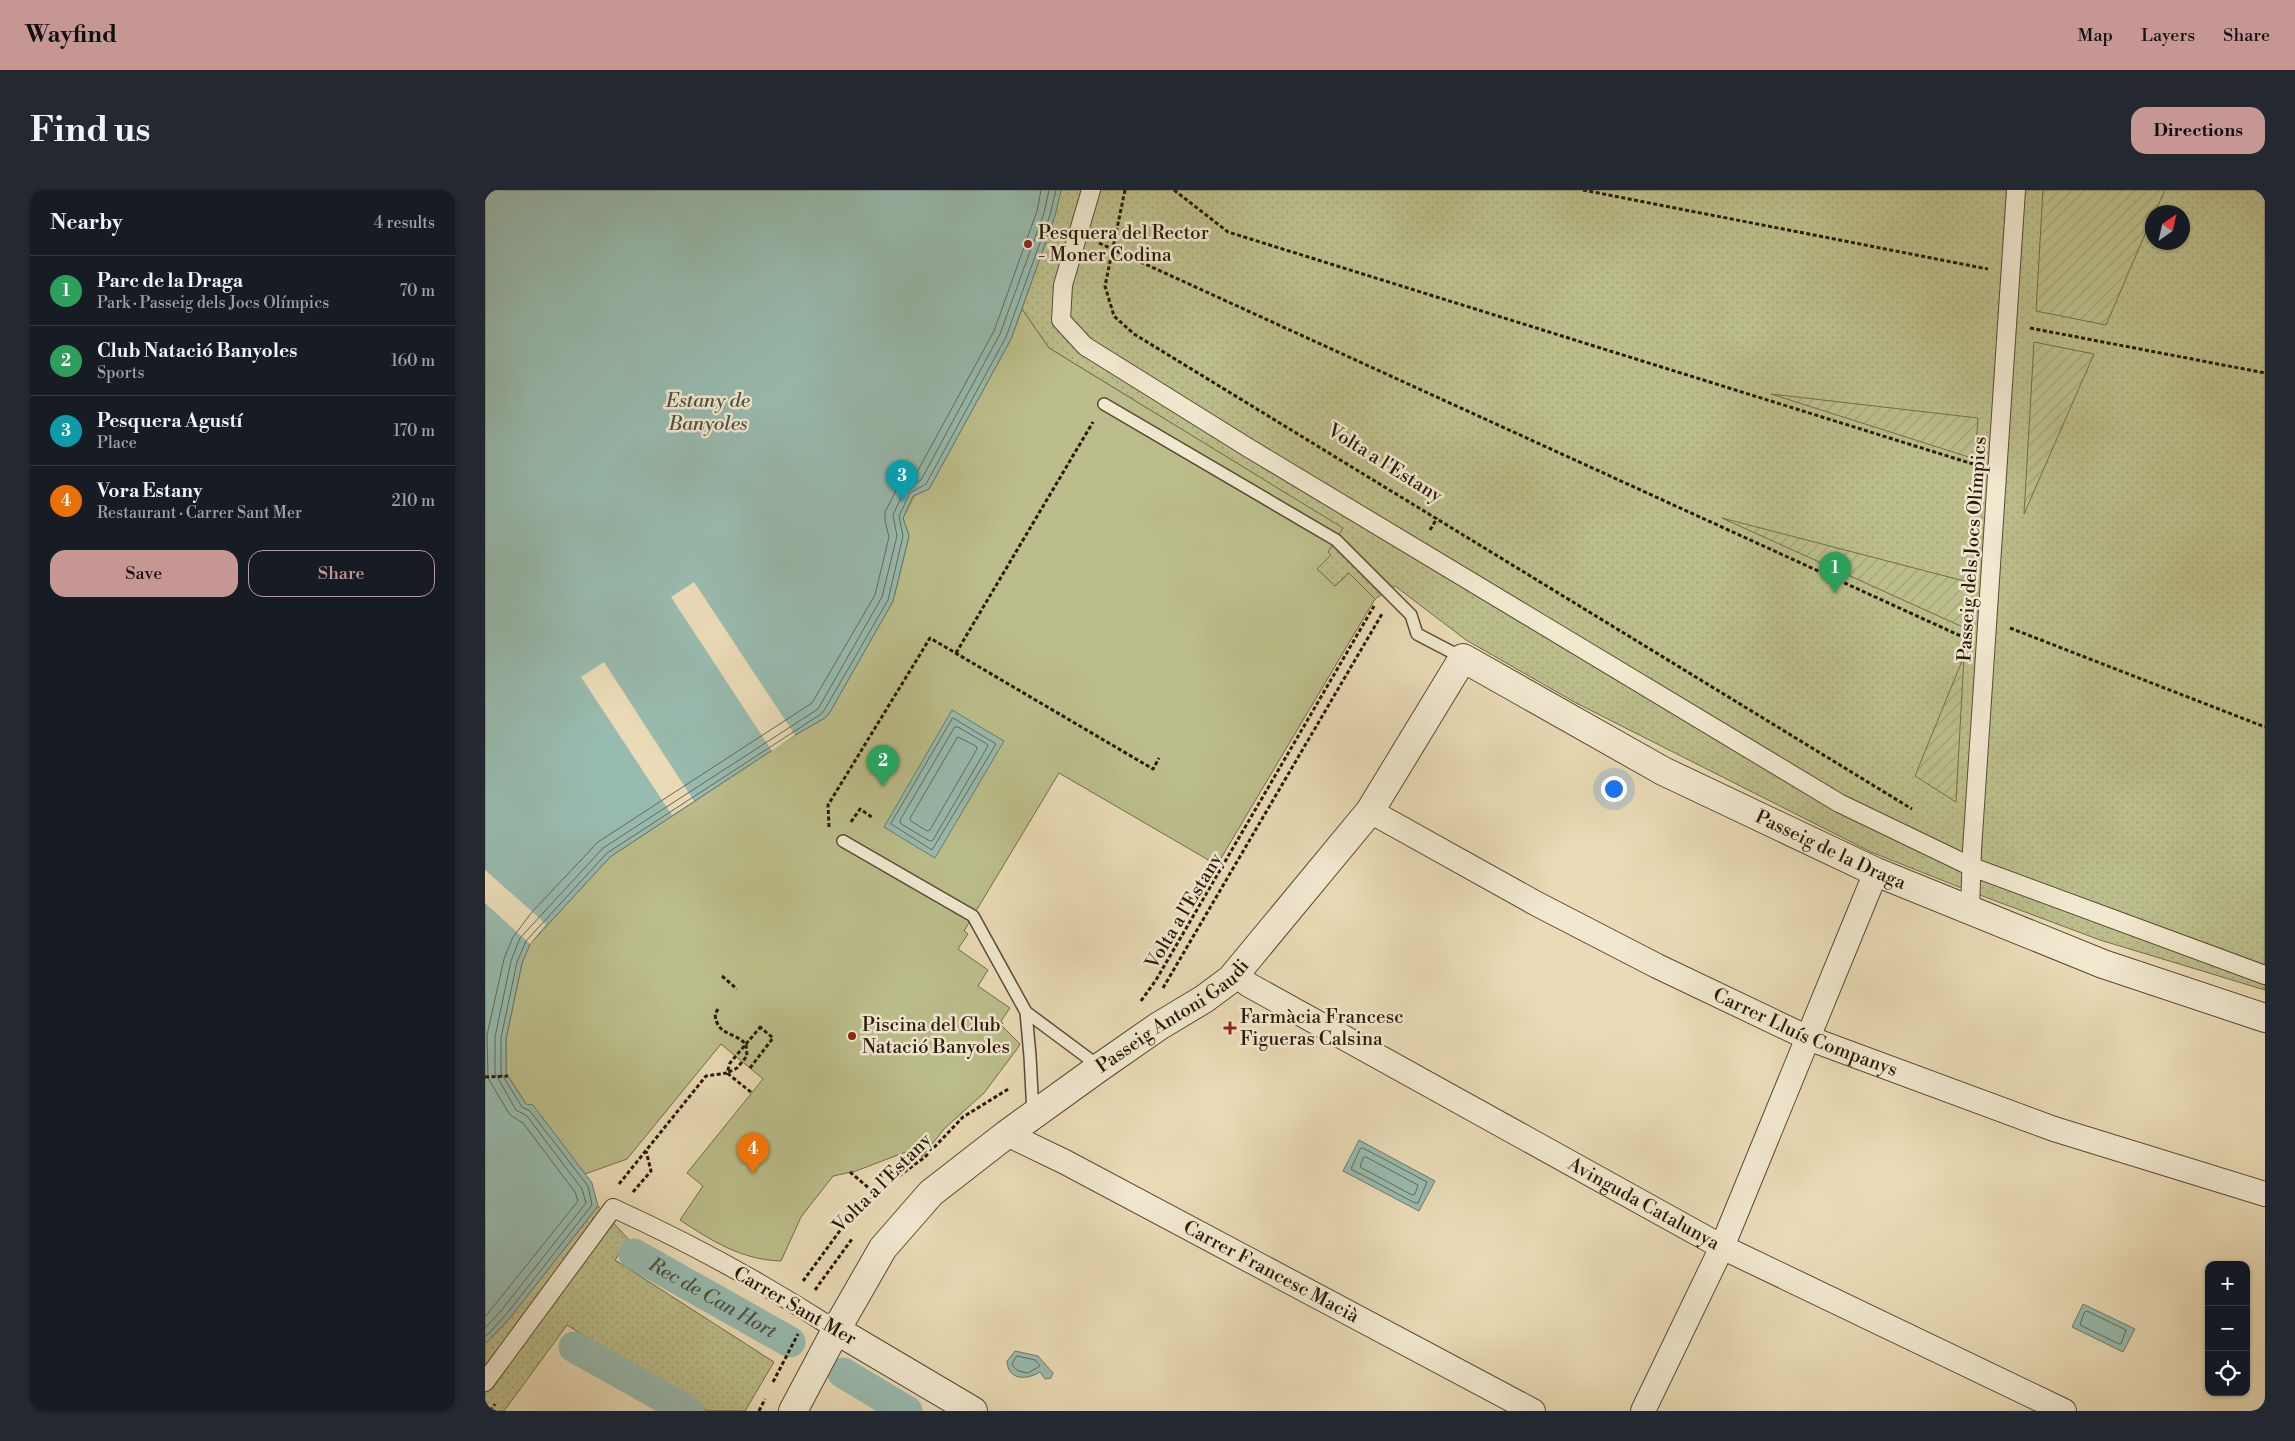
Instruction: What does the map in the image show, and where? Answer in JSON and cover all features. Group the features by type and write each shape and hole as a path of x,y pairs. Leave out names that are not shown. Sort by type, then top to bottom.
{"street":[{"path":"1091,190 1063,286 1061,320 1085,346 1247,447 1839,803 1972,867 2265,974"},
{"name":"Passeig dels Jocs Olímpics","path":"1970,910 2016,190"},
{"name":"Passeig Antoni Gaudi","path":"793,1411 835,1330 883,1248 931,1193 1007,1134 1159,1026 1204,1000 1235,974 1370,811 1463,658"},
{"name":"Passeig de la Draga","path":"1463,658 1663,771 1876,872 2103,964 2265,1018"},
{"name":"Carrer Lluís Companys","path":"1370,811 1545,908 1657,966 1807,1038 2054,1129 2265,1194"},
{"path":"1643,1411 1722,1247 1876,872"},
{"name":"Avinguda Catalunya","path":"1235,974 1249,985 1722,1247 2064,1411"},
{"name":"Carrer Francesc Macià","path":"1007,1134 1065,1162 1533,1411"},
{"name":"Carrer Sant Mer","path":"485,1382 613,1208 650,1225 787,1298 835,1330 973,1411"}],"lane":[{"path":"1104,404 1335,540 1388,592"},
{"name":"Passeig de la Draga","path":"1388,592 1411,615 1417,634 1463,658"},
{"path":"843,841 973,916 1026,1012 1031,1056 1033,1116"},
{"path":"1026,1012 1100,1068"}],"path":[{"name":"Volta a l'Estany","path":"1125,190 1105,286 1114,316 1134,334 1437,518 1419,550"},
{"path":"1174,190 1228,232 1998,471"},
{"path":"1583,190 2011,273"},
{"path":"1078,234 1986,647"},
{"path":"2007,324 2265,373"},
{"path":"955,654 1104,404"},
{"path":"1437,518 1918,813"},
{"name":"Volta a l'Estany","path":"1159,995 1388,592"},
{"name":"Volta a l'Estany","path":"1140,1004 1388,592"},
{"path":"1989,619 2265,726"},
{"path":"829,832 828,805 930,638 1153,769 1159,758"},
{"path":"722,976 737,989"},
{"path":"618,1185 706,1076 727,1074 737,1068 747,1056 746,1044 738,1036 723,1031 718,1026 715,1014 718,1009"},
{"path":"727,1074 730,1064 761,1026 773,1038 750,1068"},
{"path":"727,1074 752,1093"},
{"path":"485,1077 508,1076"},
{"path":"631,1195 651,1171 646,1151"},
{"path":"850,1172 877,1195"},
{"name":"Volta a l'Estany","path":"787,1298 805,1296 819,1287 854,1236"},
{"path":"770,1388 799,1331 787,1298"},
{"path":"759,1411 766,1396"},
{"path":"490,1411 495,1403"}],"green space":[{"path":"1061,190 2265,190 2265,990 2100,940 1871,852 1576,703 1466,640 1395,586 1375,599 1349,573 1335,586 1317,569 1331,555 1328,552 1342,528 1049,348 1022,309 1048,235"},
{"path":"2043,190 2165,190 2158,205 2145,205 2145,234 2106,325 2036,311"},
{"path":"1022,309 1049,348 1343,528 1328,552 1331,555 1317,569 1335,586 1349,573 1375,599 1217,865 1059,773 964,931 968,934 958,949 988,970 978,986 1010,1008 1001,1021 1003,1023 1001,1025 1020,1044 1017,1049 984,1093 944,1129 922,1157 911,1150 856,1171 833,1176 801,1217 781,1261 753,1257 716,1242 680,1220 703,1186 687,1173 763,1079 721,1044 627,1159 585,1174 526,1104 506,1073 506,1039 522,963 530,944 610,857 795,735 825,718 830,712 893,601 909,536 903,518 914,496 929,489 1011,339"},
{"path":"2034,342 2094,354 2024,514"},
{"path":"1771,394 1978,418 1975,459"},
{"path":"1722,518 1968,582 1965,628"},
{"path":"1964,656 1956,802 1915,776"},
{"path":"598,1206 629,1240 615,1260 774,1362 745,1411 707,1411 567,1325 504,1411 485,1411 485,1341 487,1342 509,1319"}],"water":[{"name":"Estany de Banyoles","path":"485,190 1061,190 1055,216 1011,339 929,489 913,496 903,518 909,536 893,601 830,712 825,718 795,735 610,857 530,944 522,963 506,1039 506,1073 526,1104 533,1105 592,1183 598,1206 509,1319 487,1342 485,1341"},
{"path":"952,710 1004,741 935,858 884,827"},
{"path":"1359,1140 1435,1181 1419,1211 1343,1171"},
{"path":"2083,1304 2135,1329 2123,1352 2072,1327"},
{"path":"1015,1351 1038,1356 1053,1373 1051,1378 1045,1379 1040,1372 1024,1377 1014,1375 1008,1368 1007,1361"}],"pier":[{"path":"694,582 795,735 772,751 671,597"},
{"path":"604,662 694,801 672,815 581,677"},
{"path":"485,870 546,924 530,944 485,903"}],"waterway":[{"name":"Rec de Can Hort","path":"634,1254 790,1342"},
{"path":"574,1347 688,1411"},
{"name":"Rec de Can Hort","path":"843,1373 907,1411"}],"place":[{"name":"Pesquera del Rector - Moner Codina","path":"1028,244"},
{"name":"Pesquera Agustí","path":"902,501"},
{"name":"Parc de la Draga","path":"1835,593"},
{"name":"Club Natació Banyoles","path":"883,786"},
{"name":"Farmàcia Francesc Figueras Calsina","path":"1230,1028"},
{"name":"Piscina del Club Natació Banyoles","path":"852,1036"},
{"name":"Vora Estany","path":"753,1174"}]}
